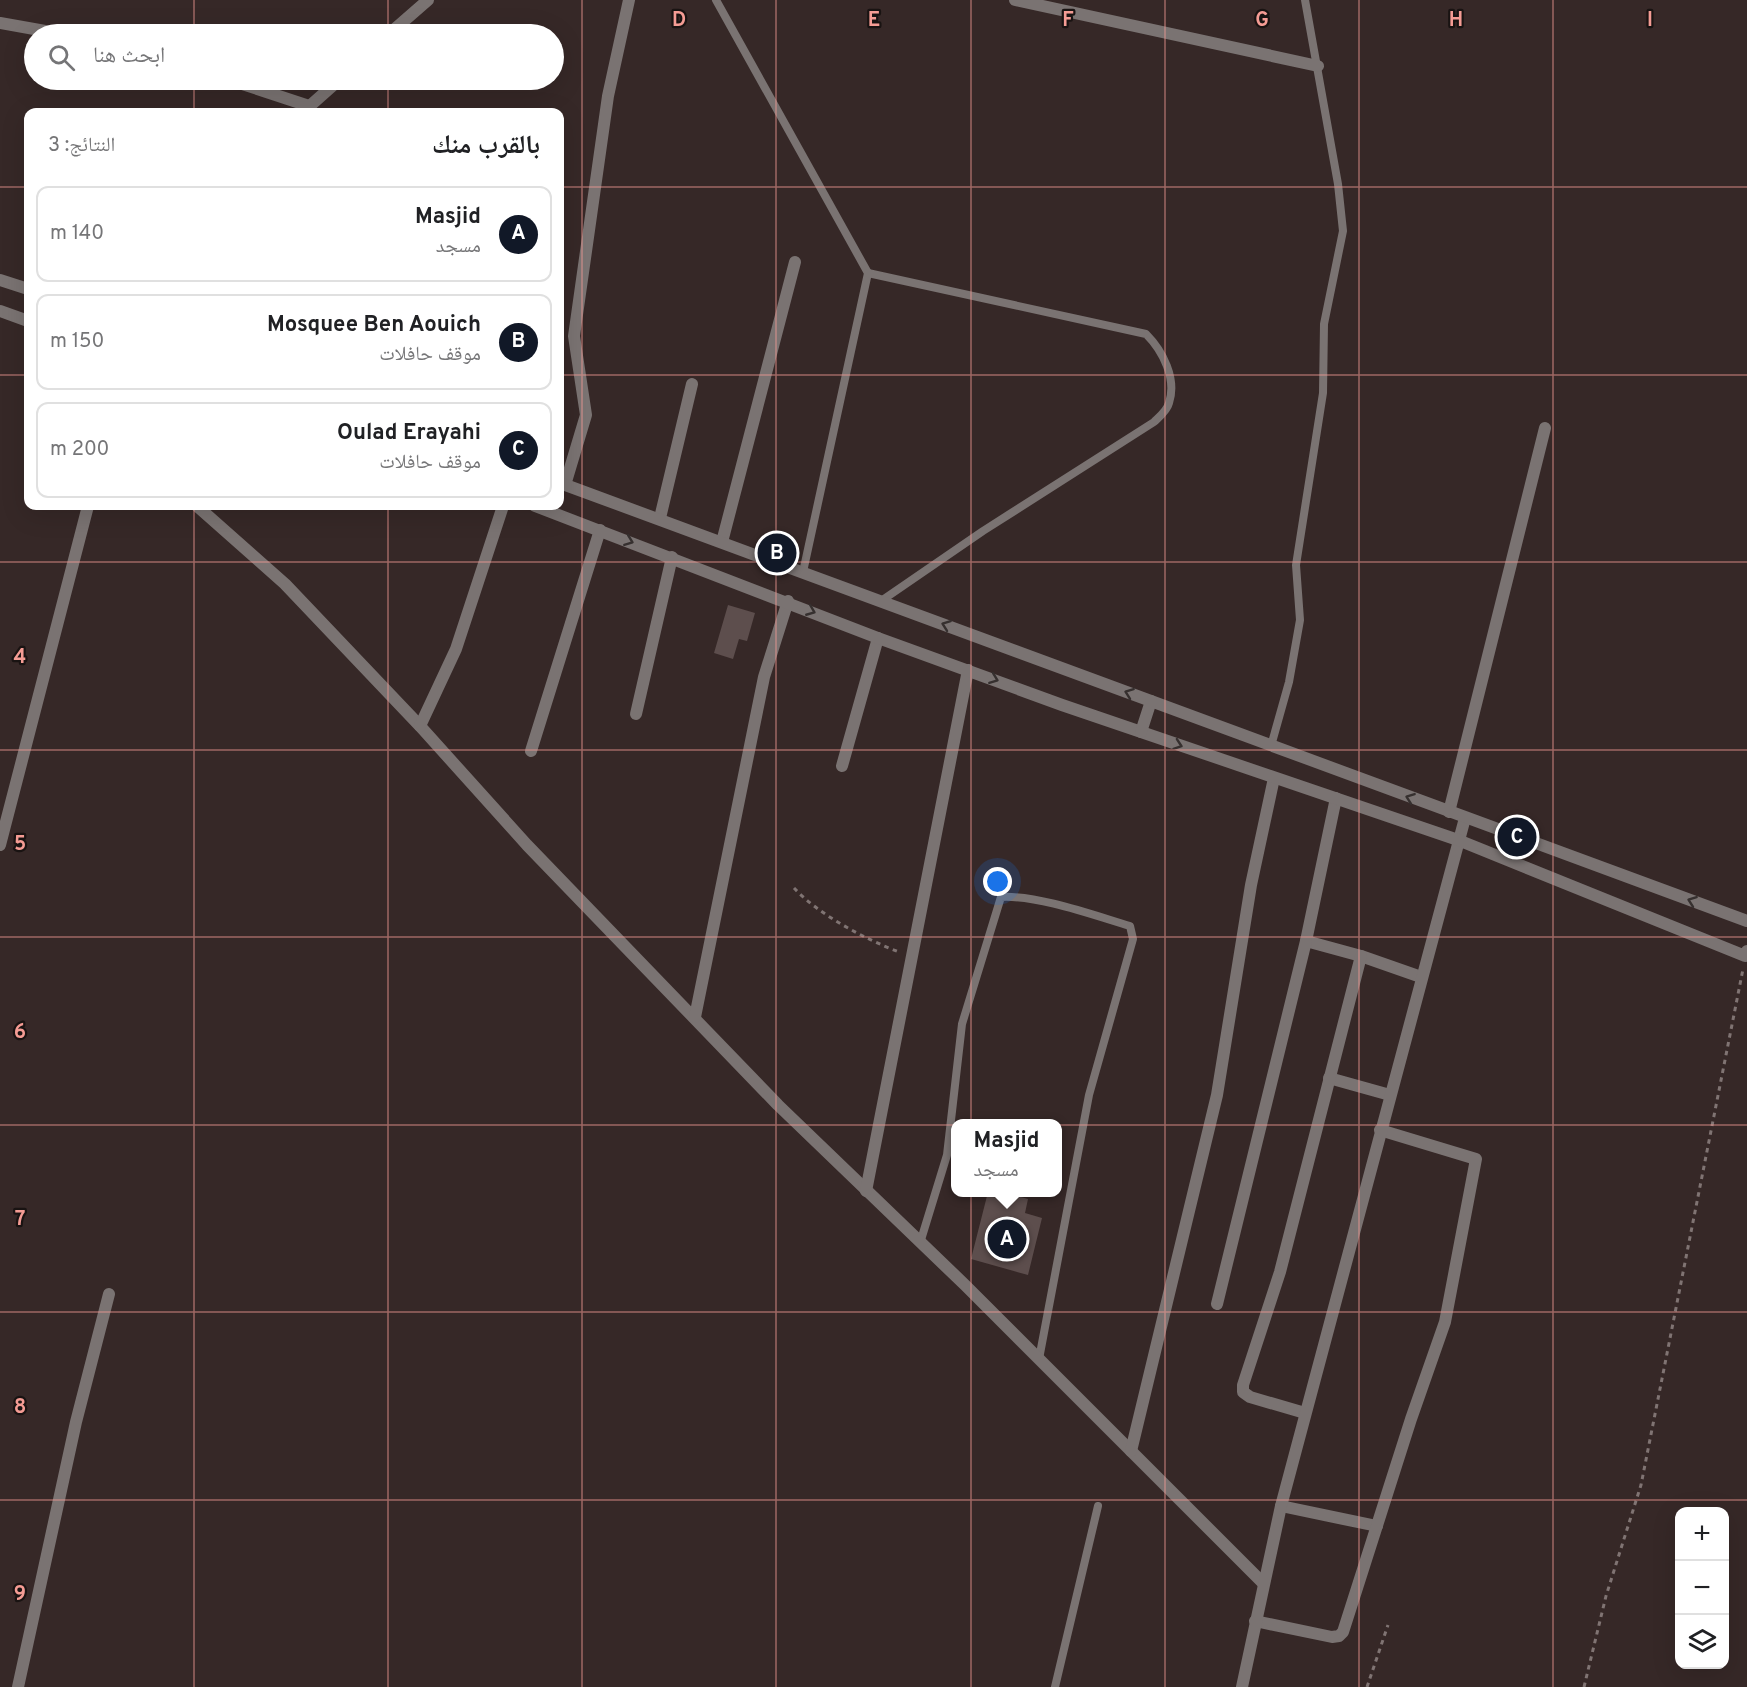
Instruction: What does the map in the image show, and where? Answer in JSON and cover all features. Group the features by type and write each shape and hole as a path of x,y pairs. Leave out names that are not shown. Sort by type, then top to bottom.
{"street":[{"path":"400,24 428,0"},
{"path":"564,478 586,415 574,336 608,96 629,0"},
{"path":"1015,0 1318,66"},
{"path":"0,23 24,27"},
{"path":"256,90 303,108"},
{"path":"307,108 328,90"},
{"path":"722,542 795,262"},
{"path":"0,280 24,288"},
{"path":"0,311 24,320"},
{"path":"660,518 692,384"},
{"path":"1449,812 1545,428"},
{"path":"564,485 660,518 881,602 1747,921"},
{"path":"0,845 60,604 87,510"},
{"path":"202,510 285,584 420,726 527,845 778,1105 1039,1359 1263,1582"},
{"path":"420,726 456,649 502,510"},
{"path":"546,510 788,601 878,638 1140,732 1458,840 1746,953"},
{"path":"531,751 600,530"},
{"path":"636,714 672,557"},
{"path":"695,1017 764,676 788,601"},
{"path":"842,766 878,638"},
{"path":"866,1191 968,670"},
{"path":"1140,732 1151,701"},
{"path":"1131,1451 1217,1095 1251,885 1274,778"},
{"path":"1217,1304 1306,941 1336,798"},
{"path":"1242,1687 1281,1506 1465,818"},
{"path":"1306,941 1361,956 1422,977"},
{"path":"1305,1413 1250,1397 1243,1392 1243,1385 1280,1272 1361,956"},
{"path":"1329,1078 1390,1095"},
{"path":"1255,1621 1339,1636 1445,1322 1476,1159 1380,1130"},
{"path":"18,1687 76,1422 109,1294"},
{"path":"1281,1506 1377,1526"}],"lane":[{"path":"716,0 868,273 803,572"},
{"path":"1271,746 1289,682 1300,620 1296,565 1323,393 1324,324 1343,231 1338,184 1305,0"},
{"path":"868,273 1146,334 1157,345 1164,361 1170,390 1169,404 1154,422 983,531 881,602"},
{"path":"951,1119 962,1024 1001,897 1012,896 1075,909 1130,926 1133,939 1089,1095 1039,1359"},
{"path":"920,1243 947,1155 951,1120"},
{"path":"1055,1687 1098,1506"}],"path":[{"path":"794,888 808,901 856,934 912,957"},
{"path":"1584,1687 1606,1596 1641,1485 1746,953"},
{"path":"1367,1687 1388,1625"}],"building":[{"path":"728,605 755,613 747,641 739,639 733,659 714,653"},
{"path":"987,1197 1028,1199 1025,1213 1042,1218 1028,1275 971,1259"}],"place":[{"name":"Mosquee Ben Aouich","path":"777,553"},
{"name":"Oulad Erayahi","path":"1517,837"},
{"name":"Masjid","path":"1007,1239"}]}
